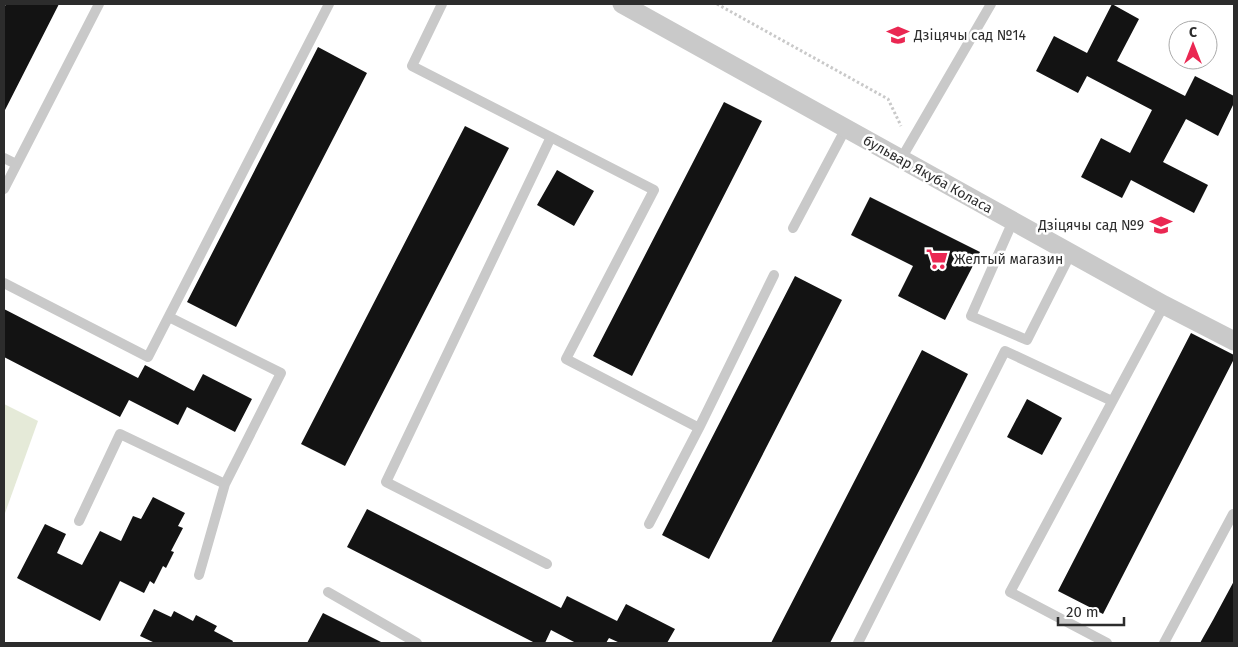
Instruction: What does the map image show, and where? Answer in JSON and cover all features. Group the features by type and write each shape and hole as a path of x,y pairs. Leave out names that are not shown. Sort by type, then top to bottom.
{"street":[{"name":"бульвар Якуба Коласа","path":"622,4 846,128 906,151 1013,221 1164,305 1234,341"}],"lane":[{"path":"4,188 99,4"},
{"path":"4,283 148,357 330,4"},
{"path":"442,4 412,66 654,190 566,359 699,428"},
{"path":"906,151 991,4"},
{"path":"793,228 846,128"},
{"path":"547,564 386,482 551,138"},
{"path":"4,158 16,164"},
{"path":"1013,221 971,316 1027,340 1070,253"},
{"path":"649,524 699,428 774,275"},
{"path":"1106,643 1010,592 1164,305"},
{"path":"169,317 281,373 226,484 199,575"},
{"path":"858,643 1004,351 1112,402"},
{"path":"79,521 120,434 226,484"},
{"path":"1164,643 1233,514"},
{"path":"328,592 417,643"}],"path":[{"path":"717,4 888,99 906,151"}],"green space":[{"path":"4,404 38,421 4,516"}],"building":[{"path":"6,4 59,4 4,112 4,8"},
{"path":"1112,4 1139,19 1117,61 1185,96 1195,76 1234,96 1234,103 1218,136 1186,119 1163,162 1208,185 1194,213 1131,180 1122,198 1081,177 1101,138 1130,153 1152,110 1087,76 1078,93 1036,71 1054,36 1087,53"},
{"path":"318,47 367,73 236,327 187,302"},
{"path":"724,102 762,121 632,376 593,356"},
{"path":"465,126 509,148 345,466 301,444"},
{"path":"557,170 594,191 574,226 537,205"},
{"name":"Желтый магазин","path":"870,197 980,252 945,320 898,296 913,266 851,235"},
{"path":"795,276 842,300 709,559 662,535"},
{"path":"4,309 138,378 145,365 194,391 203,374 252,399 235,432 187,407 178,425 129,400 120,417 4,357"},
{"path":"1191,333 1234,355 1234,359 1103,614 1058,591"},
{"path":"922,350 968,374 920,469 830,643 771,643"},
{"path":"1027,399 1062,418 1042,455 1007,437"},
{"path":"153,497 185,513 178,526 183,528 171,551 174,552 166,568 163,566 154,584 150,581 144,593 120,581 100,621 17,578 45,524 66,534 57,553 82,565 100,531 121,541 133,516 141,519"},
{"path":"367,509 561,608 567,596 617,621 626,604 675,629 667,643 620,643 609,638 606,643 576,643 551,630 545,643 535,643 347,547"},
{"path":"1234,581 1234,643 1200,643 1213,620"},
{"path":"154,609 171,617 174,611 193,621 196,615 217,626 214,631 233,641 232,643 155,643 140,636"},
{"path":"323,613 383,643 307,643"}],"place":[{"name":"Дзіцячы сад №14","path":"898,35"},
{"name":"Дзіцячы сад №9","path":"1161,225"},
{"name":"Желтый магазин","path":"937,259"}]}
